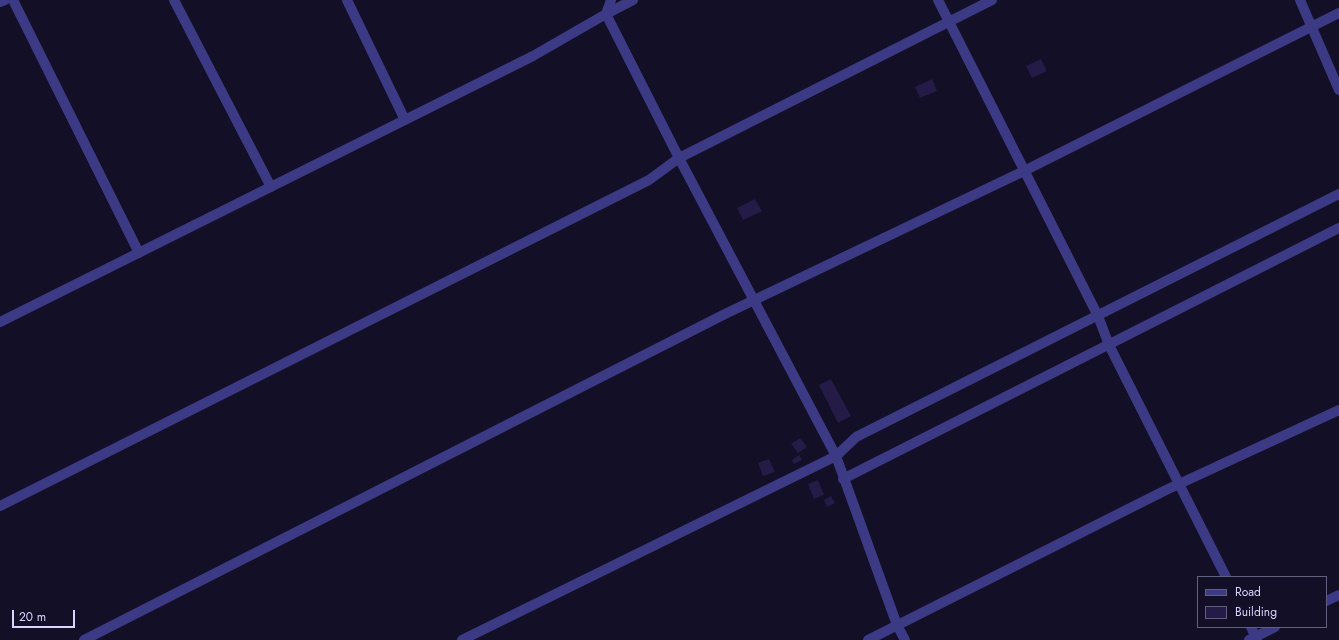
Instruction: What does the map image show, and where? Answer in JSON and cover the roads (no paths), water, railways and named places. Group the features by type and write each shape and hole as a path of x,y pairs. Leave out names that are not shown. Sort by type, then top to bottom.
{"street":[{"path":"0,2 5,0"},
{"path":"13,0 139,253"},
{"path":"174,0 271,187"},
{"path":"347,0 405,120"},
{"path":"611,0 606,14 679,158 836,456 843,479 897,625 905,640"},
{"path":"0,321 533,56 633,0"},
{"path":"938,0 1098,316 1109,344 1226,576"},
{"path":"0,506 649,180 679,158 992,0"},
{"path":"1300,0 1313,26 1339,90"},
{"path":"84,640 725,314 755,301 1024,171 1339,13"},
{"path":"462,640 836,456 856,437 1339,194"},
{"path":"843,479 1339,228"},
{"path":"868,640 1180,483 1339,410"},
{"path":"1327,601 1339,595"},
{"path":"1251,628 1254,639 1273,628"}]}
